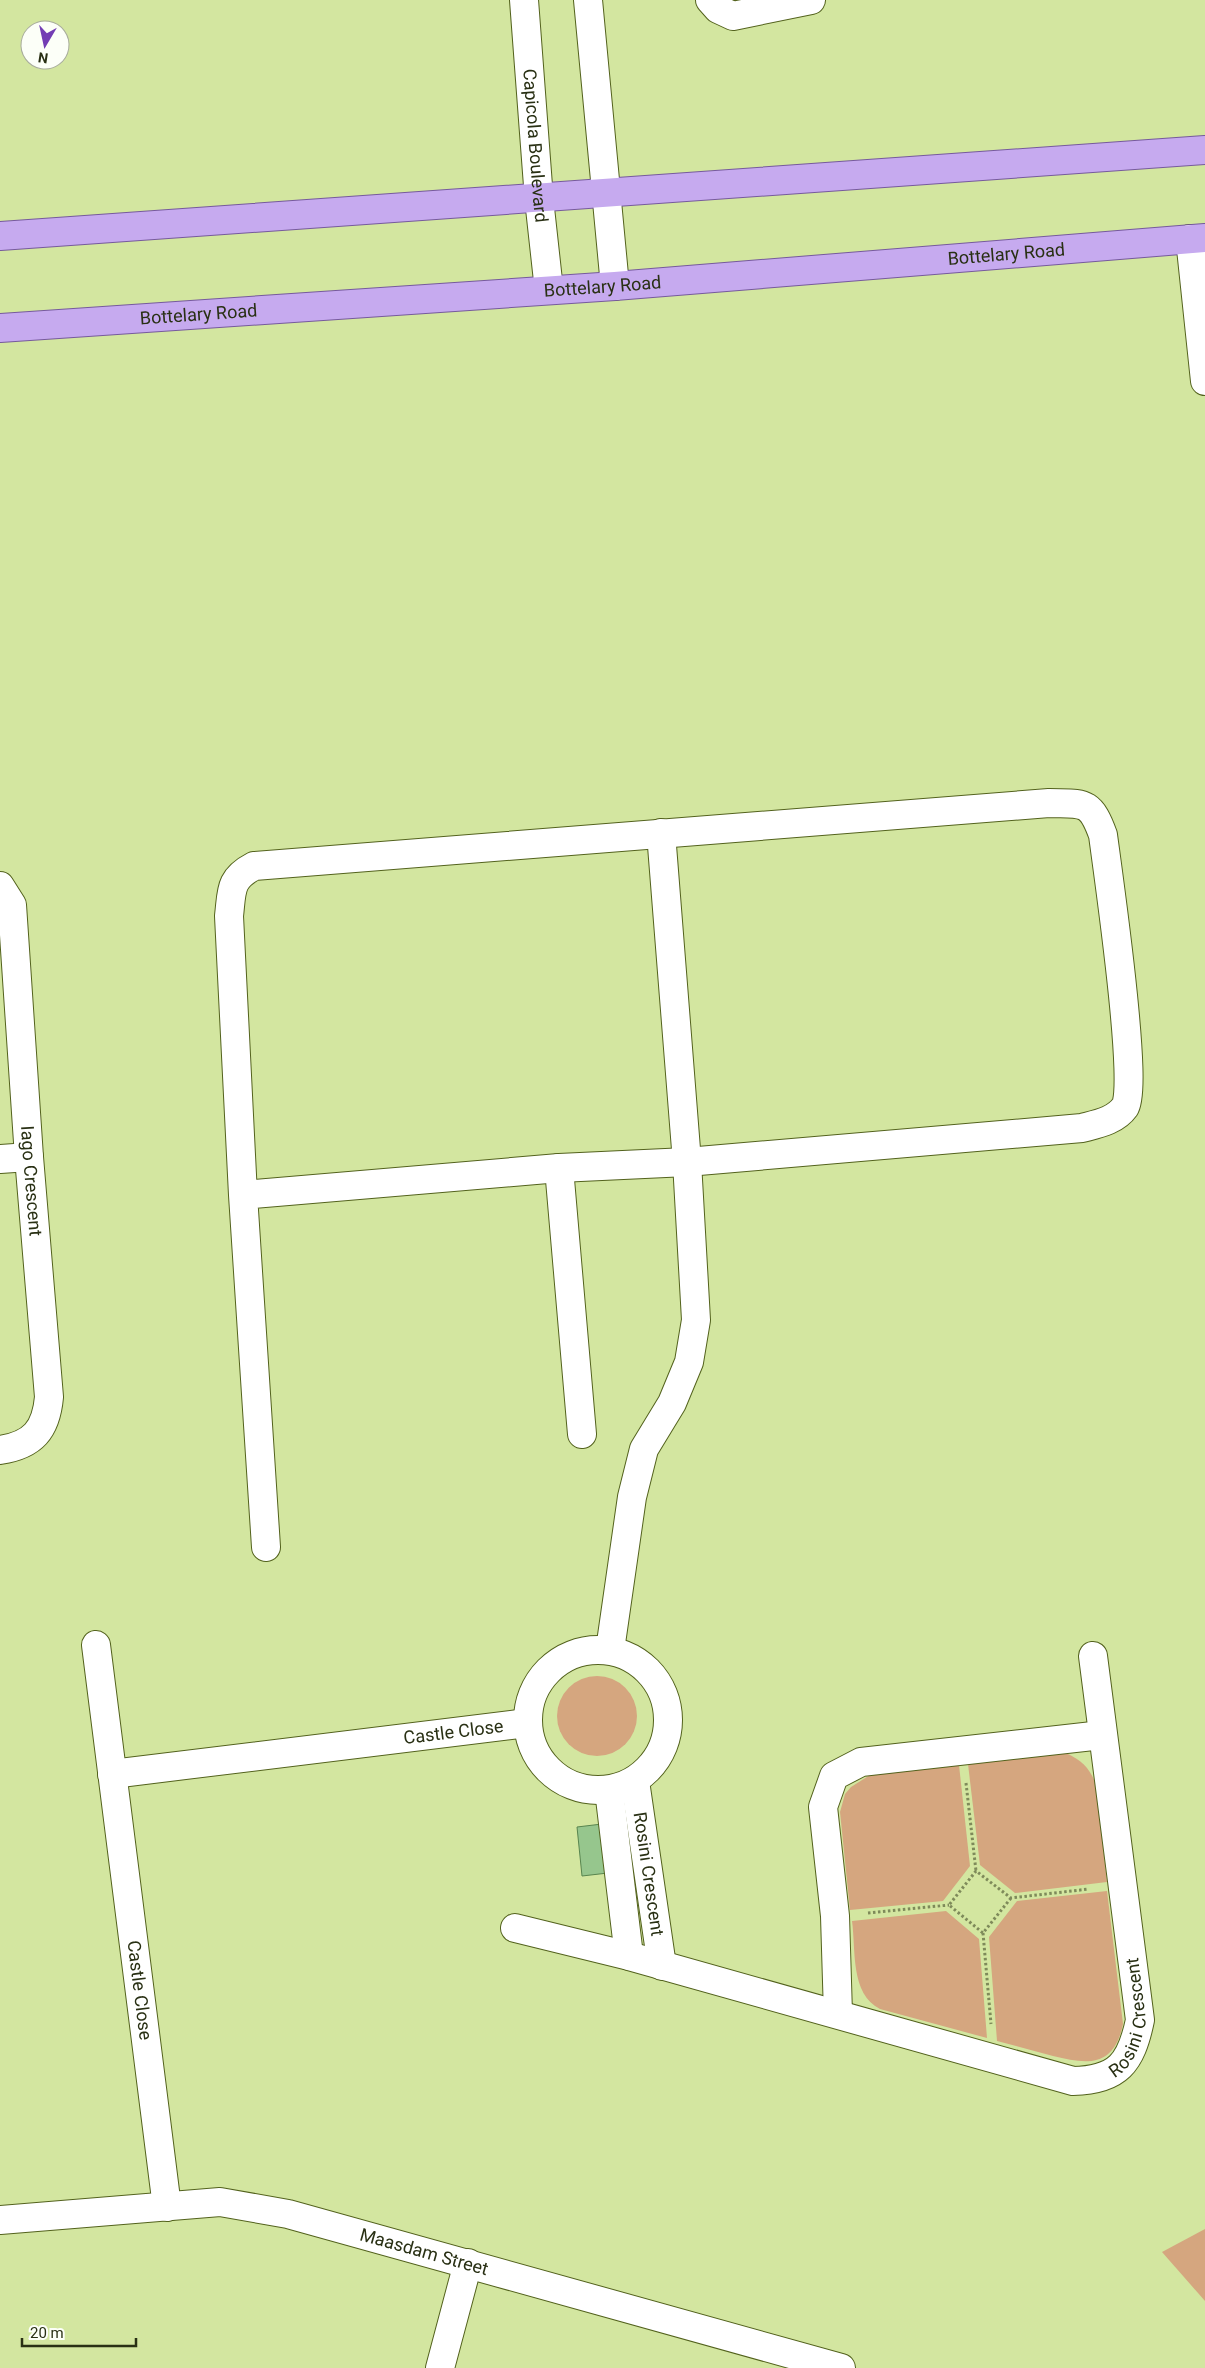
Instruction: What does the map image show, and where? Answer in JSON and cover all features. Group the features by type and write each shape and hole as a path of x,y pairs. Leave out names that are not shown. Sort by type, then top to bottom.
{"main road":[{"path":"0,236 1205,150"},
{"name":"Bottelary Road","path":"0,328 615,286 1197,238"}],"street":[{"name":"Capicola Boulevard","path":"524,0 539,199 549,290"},
{"path":"588,0 608,193 615,286"},
{"path":"710,0 718,10 733,16 811,0"},
{"path":"1197,238 1205,380"},
{"path":"243,1196 559,1168 687,1162 1082,1128 1112,1120 1126,1106 1130,1086 1128,1040 1104,835 1096,814 1084,804 1049,803 254,866 241,873 234,880 229,916 243,1196 266,1547"},
{"path":"610,1650 632,1497 644,1449 672,1403 690,1353 696,1320 687,1162 661,833"},
{"name":"Iago Crescent","path":"0,886 12,905 29,1157 49,1397 48,1411 42,1426 34,1437 17,1448 0,1450"},
{"path":"0,1159 29,1157"},
{"path":"559,1168 582,1434"},
{"name":"Castle Close","path":"96,1645 167,2207"},
{"path":"585,1650 610,1650 633,1659 652,1674 664,1695 669,1719 665,1743 653,1764 634,1781 609,1790 585,1790 563,1782 544,1766 531,1746 526,1723 530,1698 542,1676 561,1659 585,1650"},
{"name":"Rosini Crescent","path":"515,1928 629,1956 1073,2081 1094,2080 1113,2073 1134,2046 1140,2020 1093,1656"},
{"name":"Castle Close","path":"112,1774 526,1723"},
{"path":"838,2014 835,1916 823,1807 834,1776 862,1762 1102,1735"},
{"name":"Rosini Crescent","path":"634,1781 662,1966"},
{"name":"Rosini Crescent","path":"609,1790 629,1956"},
{"name":"Maasdam Street","path":"0,2220 220,2202 288,2214 841,2368"},
{"path":"440,2368 468,2263"}],"path":[{"path":"949,1906 976,1871 965,1774"},
{"path":"976,1871 1010,1898 1097,1888"},
{"path":"992,2029 983,1933 1010,1898"},
{"path":"861,1914 949,1906 983,1933"}],"shaded area":[{"path":"597,1676 612,1679 625,1688 634,1701 637,1716 634,1731 625,1744 612,1753 597,1756 582,1753 569,1744 560,1731 557,1716 560,1701 569,1688 582,1679"},
{"path":"1066,1753 1085,1766 1096,1784 1107,1882 1015,1893 980,1865 968,1764"},
{"path":"959,1765 970,1866 943,1901 850,1910 840,1812 845,1794 851,1787 870,1775"},
{"path":"1107,1891 1123,2024 1119,2038 1113,2048 1098,2060 1078,2061 997,2041 989,1937 1017,1901"},
{"path":"946,1911 979,1939 987,2038 880,2009 870,2002 859,1982 856,1970 852,1921"},
{"path":"1205,2229 1205,2301 1162,2252"}],"building":[{"path":"602,1824 608,1873 582,1876 577,1827"}]}
